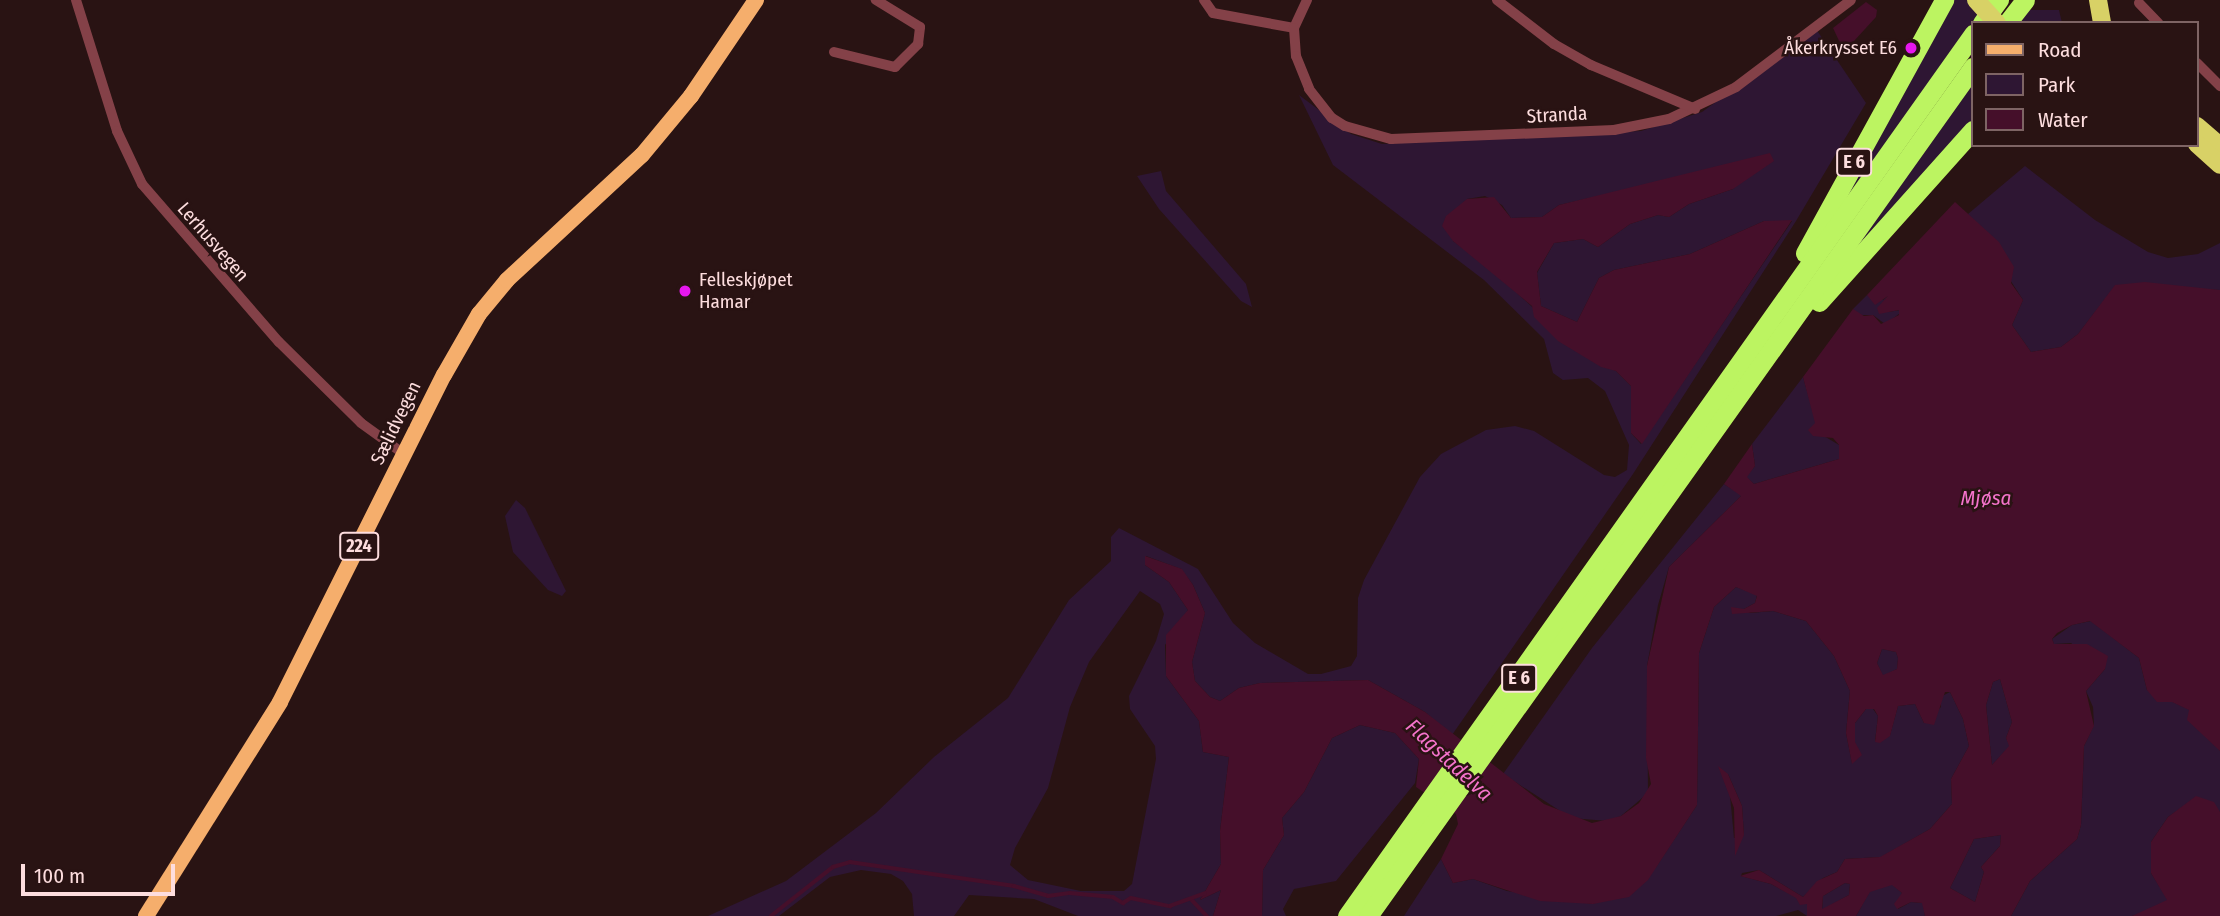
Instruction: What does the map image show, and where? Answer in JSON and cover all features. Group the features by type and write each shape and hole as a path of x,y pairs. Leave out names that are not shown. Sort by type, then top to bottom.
{"highway":[{"name":"E 6","path":"1775,331 1944,0"},
{"path":"1976,0 1995,21"},
{"path":"1983,21 1999,0"},
{"path":"2009,21 2025,0"},
{"path":"2098,0 2102,21"},
{"name":"E 6","path":"1775,331 1972,36"},
{"name":"E 6","path":"1368,916 1433,813 1775,331 1972,68"},
{"path":"2199,128 2220,146"},
{"name":"E 6","path":"1775,331 1807,315 1972,131"},
{"path":"2199,146 2220,165"},
{"name":"E 6","path":"1347,916 1433,813"}],"main road":[{"name":"Sælidvegen","path":"146,916 280,702 404,454 479,314 507,280 642,155 691,96 756,0"}],"street":[{"name":"Lerhusvegen","path":"76,0 125,154 154,202 279,342 361,423 404,454"},
{"path":"834,52 895,67 918,44 920,27 876,0"},
{"path":"1204,0 1213,13 1294,27 1307,0"},
{"path":"1497,0 1535,31 1591,65 1695,109"},
{"name":"Stranda","path":"1294,27 1301,73 1320,105 1345,126 1373,136 1614,130 1646,125 1695,109 1736,87 1851,0"},
{"path":"2139,3 2156,21"},
{"path":"2199,65 2220,86"}],"green space":[{"path":"1948,0 1968,0 1978,14 1819,237"},
{"path":"2026,10 2059,10 2062,21 2018,21"},
{"path":"1816,29 1866,103 1796,221 1633,474 1452,735 1425,712 1368,680 1260,683 1239,688 1220,701 1210,697 1195,681 1192,662 1205,613 1193,585 1181,569 1146,556 1145,565 1169,582 1188,610 1165,645 1166,676 1199,721 1203,752 1229,757 1220,831 1221,864 1200,900 1221,890 1213,916 1078,916 1034,899 969,895 954,916 914,916 912,894 903,881 891,874 861,870 830,877 779,916 708,916 786,881 876,813 934,757 1008,698 1069,600 1111,561 1111,537 1119,528 1198,569 1233,623 1255,643 1308,674 1321,674 1351,666 1357,656 1358,598 1364,580 1420,477 1441,454 1486,430 1515,426 1534,431 1604,475 1615,477 1627,470 1629,445 1605,391 1588,378 1563,380 1553,373 1544,339 1484,280 1333,165 1299,95 1351,134 1382,144 1641,131 1702,112","holes":["1748,162 1733,189 1689,204 1669,217 1658,215 1630,224 1598,247 1583,239 1554,243 1537,273 1541,306 1577,322 1599,278 1614,270 1690,254 1764,221 1792,221 1641,444 1631,433 1631,386 1616,371 1592,361 1487,266 1453,241 1467,199 1485,196 1502,205 1511,218 1542,217 1559,205","1140,591 1160,604 1164,614 1156,641 1129,696 1130,709 1155,746 1156,759 1132,884 1124,891 1081,891 1028,880 1010,865 1015,848 1048,788 1070,707 1089,662"]},
{"path":"1972,82 1972,120 1840,272"},
{"path":"2025,166 2095,220 2148,252 2168,258 2198,254 2220,243 2220,290 2116,285 2078,334 2061,347 2031,352 2012,325 2023,300 1968,214"},
{"path":"1161,171 1166,191 1246,284 1252,307 1241,301 1159,209 1137,176"},
{"path":"1867,295 1883,300 1888,296 1880,307 1888,312 1900,310 1899,314 1885,324 1873,315 1858,315 1853,309"},
{"path":"1803,377 1819,433 1839,445 1839,459 1754,484 1746,477 1755,466 1752,444"},
{"path":"1724,484 1742,495 1669,567 1658,605 1647,666 1648,793 1621,816 1608,821 1571,818 1503,774 1592,648"},
{"path":"516,500 525,508 566,591 562,596 548,590 513,552 505,516"},
{"path":"1736,587 1757,595 1755,603 1744,609 1750,613 1773,611 1806,621 1834,656 1850,691 1846,733 1852,763 1855,723 1866,709 1873,709 1878,716 1875,741 1890,735 1898,706 1915,704 1924,723 1941,707 1940,697 1950,692 1963,719 1969,746 1951,779 1952,804 1930,829 1881,857 1845,859 1837,872 1823,878 1803,897 1759,870 1742,873 1741,876 1771,884 1807,903 1807,916 1798,910 1776,916 1404,916 1441,859 1453,883 1473,879 1507,891 1593,904 1656,867 1697,805 1699,653 1714,607","holes":["1728,774 1742,806 1744,835 1734,838"]},
{"path":"2091,621 2139,658 2147,690 2190,710 2220,751 2220,812 2197,797 2168,817 2151,842 2151,873 2168,900 2154,910 2132,916 2011,916 2030,881 2077,839 2081,825 2084,746 2094,725 2093,707 2086,691 2105,669 2071,643 2054,644 2052,639 2072,625"},
{"path":"1882,649 1896,652 1898,658 1897,669 1883,676 1877,663"},
{"path":"2000,679 2012,722 2006,738 2010,746 1992,765 1986,705 1993,682"},
{"path":"1360,725 1395,733 1419,759 1415,783 1336,881 1294,889 1283,909 1286,916 1262,916 1263,870 1284,835 1282,818 1304,792 1332,738"},
{"path":"2001,835 2000,846 1981,867 1984,872 1975,902 1950,888 1974,839"},
{"path":"1845,883 1850,884 1849,895 1822,910 1823,896"},
{"path":"1892,884 1902,893 1898,909 1911,902 1923,903 1925,916 1856,916 1870,891"}],"water":[{"path":"1866,2 1877,10 1876,17 1854,41 1841,45 1833,28"},
{"path":"1770,153 1774,161 1733,189 1689,204 1669,217 1658,215 1630,224 1598,247 1583,239 1554,243 1537,272 1541,306 1577,322 1599,278 1614,270 1690,254 1764,221 1792,220 1642,444 1631,433 1631,386 1616,371 1601,367 1558,341 1534,317 1532,306 1453,241 1442,226 1446,216 1467,199 1494,197 1511,218 1542,217 1559,205"},
{"name":"Mjøsa","path":"1955,202 1999,242 2014,267 2011,283 2023,300 2012,325 2031,352 2061,347 2078,334 2115,285 2145,282 2220,290 2220,751 2187,720 2189,710 2172,702 2157,702 2147,690 2139,658 2090,621 2072,625 2057,633 2052,639 2054,644 2087,644 2108,656 2105,669 2086,691 2094,726 2084,746 2081,825 2077,839 2030,881 2011,916 1925,916 1922,903 1911,902 1897,909 1894,904 1902,893 1892,885 1870,892 1856,916 1807,916 1807,904 1800,905 1796,898 1771,884 1740,876 1759,870 1803,897 1817,881 1837,872 1845,859 1880,857 1930,829 1952,804 1951,779 1969,746 1963,719 1950,692 1945,692 1934,725 1924,723 1915,704 1898,706 1890,736 1880,743 1875,742 1878,716 1874,709 1866,709 1855,723 1855,742 1862,755 1852,764 1846,733 1850,691 1834,656 1806,621 1773,611 1732,614 1731,607 1744,609 1755,603 1757,596 1736,587 1714,607 1699,653 1697,805 1648,880 1629,897 1593,904 1540,901 1473,879 1453,883 1441,859 1458,824 1456,814 1416,787 1419,759 1395,733 1360,725 1332,738 1304,792 1282,818 1284,835 1263,870 1262,916 1213,916 1221,890 1200,900 1221,864 1220,831 1229,757 1203,752 1199,721 1166,676 1166,635 1188,610 1169,582 1145,565 1145,556 1182,569 1193,585 1205,613 1192,662 1195,681 1210,697 1220,701 1239,688 1260,683 1368,680 1425,712 1544,804 1592,823 1621,816 1639,803 1651,784 1646,758 1647,666 1669,567 1741,496 1724,484 1752,444 1755,466 1747,477 1754,484 1839,459 1839,445 1833,438 1813,436 1808,430 1815,423 1803,377 1853,309 1864,316 1873,315 1881,324 1899,315 1899,310 1879,314 1877,308 1888,296 1875,305 1867,295","holes":["1882,649 1896,652 1897,669 1883,675 1877,663","2000,679 2012,722 2006,738 2009,746 1992,765 1986,705 1993,682","2001,835 2000,846 1981,867 1984,872 1975,902 1950,888 1974,839","1845,883 1850,884 1849,895 1822,909 1823,896"]},
{"path":"1718,766 1728,774 1742,806 1744,835 1735,856 1734,808"},
{"path":"2196,796 2214,802 2220,812 2220,916 2132,916 2167,900 2151,873 2151,842 2168,817"}],"waterway":[{"path":"771,916 833,867 850,862 1014,886 1048,896 1070,893 1113,897 1123,903 1131,898 1170,906 1205,893"},
{"path":"1192,900 1207,916"}],"place":[{"name":"Åkerkrysset E6","path":"1911,48"},
{"name":"Felleskjøpet Hamar","path":"685,291"}],"water label":[{"name":"Flagstadelva","path":"1449,760"}]}
